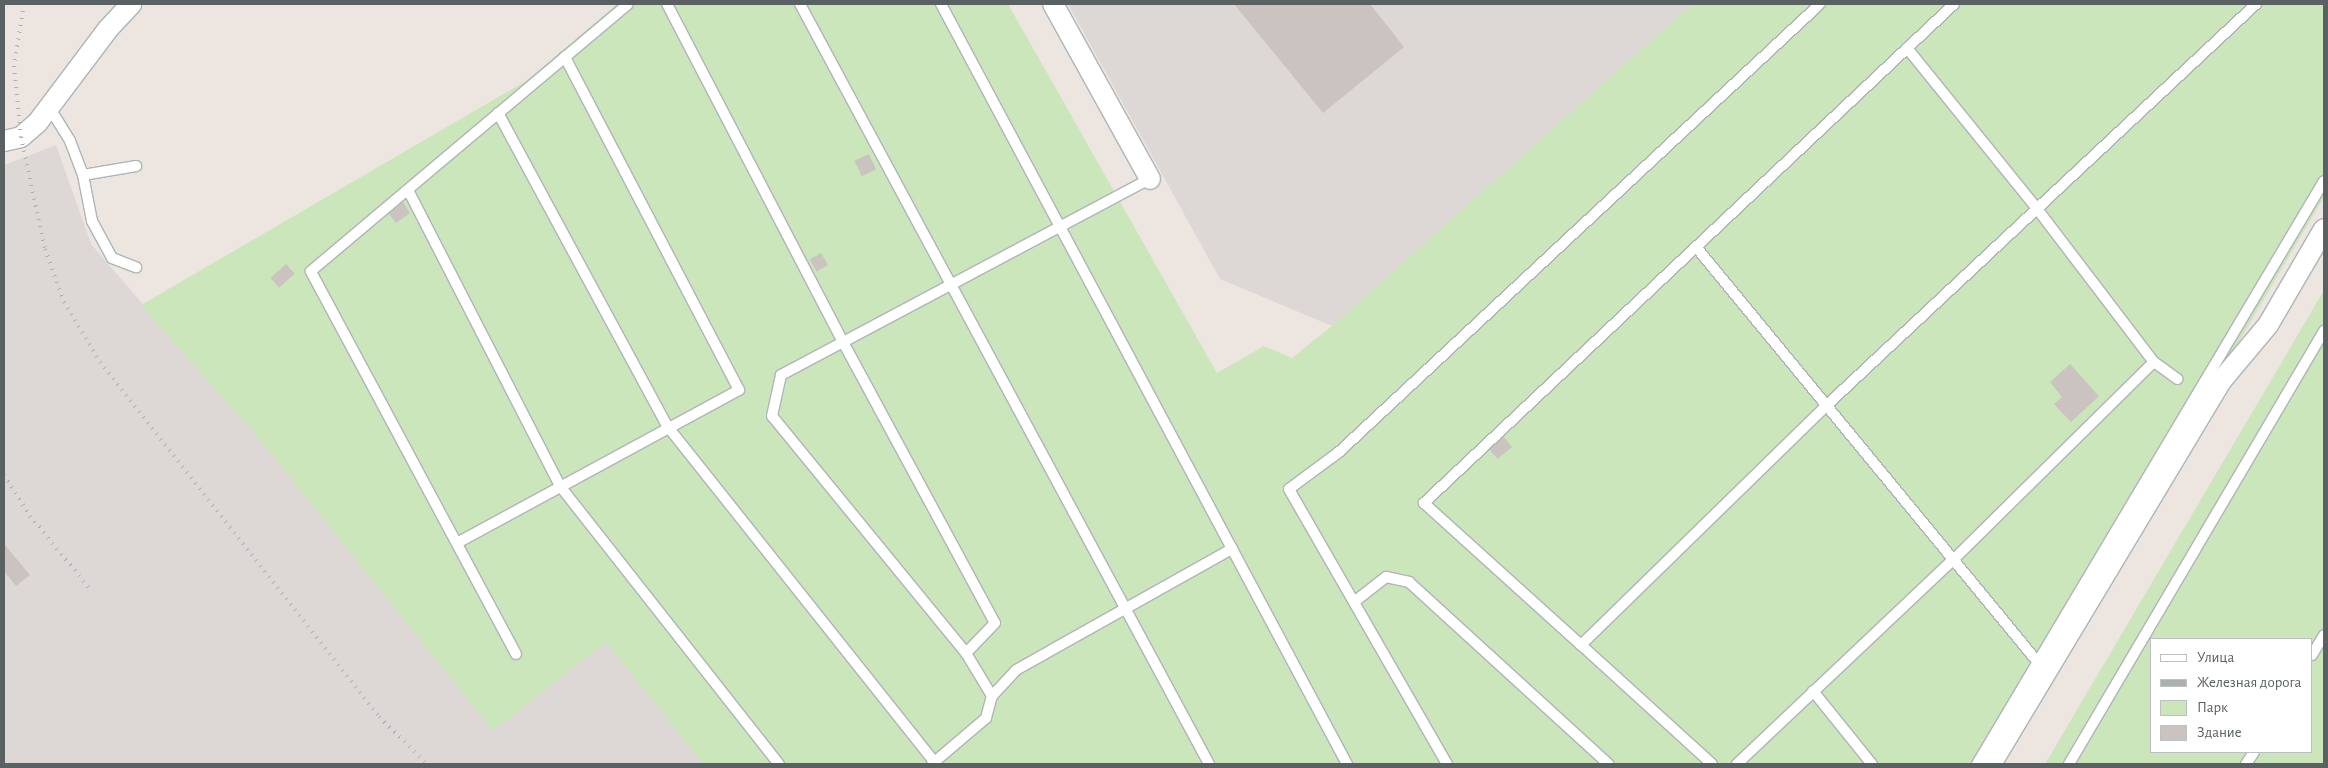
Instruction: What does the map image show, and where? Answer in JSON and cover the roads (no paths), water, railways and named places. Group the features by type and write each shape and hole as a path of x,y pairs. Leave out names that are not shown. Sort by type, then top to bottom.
{"street":[{"path":"4,142 21,137 49,107 108,29 131,4"},
{"path":"1052,4 1150,179"},
{"path":"1991,764 2221,381 2268,325 2324,228"}],"lane":[{"path":"516,654 311,271 628,4"},
{"path":"667,4 843,342 995,623 966,653"},
{"path":"800,4 1209,764"},
{"path":"941,4 1347,764"},
{"path":"1447,764 1290,489 1339,452 1820,4"},
{"path":"1712,764 1424,503 1954,4"},
{"path":"1580,645 1828,404 2038,210 2256,4"},
{"path":"1906,48 2038,210 2154,362 2177,380"},
{"path":"456,543 739,390 565,57"},
{"path":"49,107 70,141 83,175 92,221 112,258 136,267"},
{"path":"498,114 668,427 934,763 986,718 992,696 1016,670 1232,549"},
{"path":"83,175 136,166"},
{"path":"992,696 966,653 772,416 781,375 1061,228 1150,179"},
{"path":"1976,764 2036,660 2205,386 2324,181"},
{"path":"408,190 560,486 779,764"},
{"path":"1696,247 1828,404 2036,660"},
{"path":"2069,764 2324,331"},
{"path":"1737,764 1953,560 2154,362"},
{"path":"1354,602 1386,576 1409,582 1608,764"},
{"path":"2313,653 2324,635"},
{"path":"1813,692 1872,764"},
{"path":"2246,764 2253,753"}],"railway":[{"path":"24,4 14,66 21,137 45,249 64,302 100,362 379,717 427,764"},
{"path":"4,475 30,516 90,589"}]}
